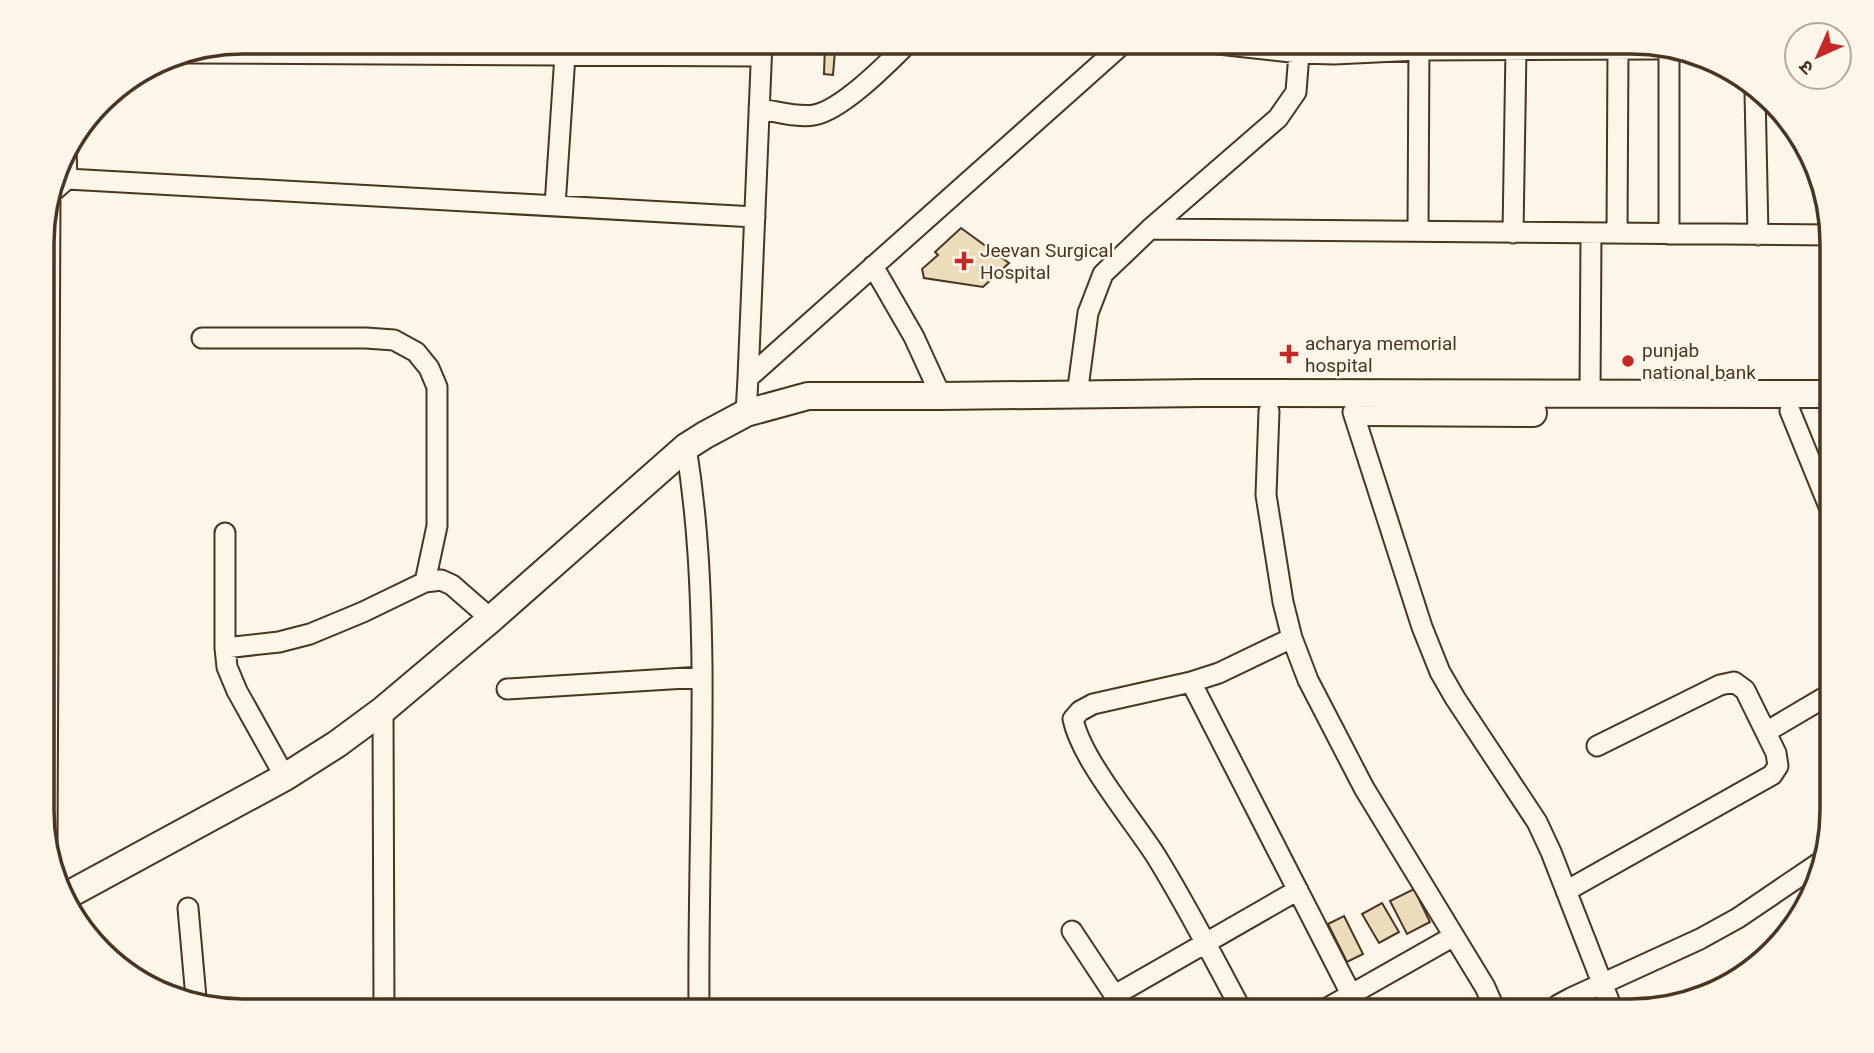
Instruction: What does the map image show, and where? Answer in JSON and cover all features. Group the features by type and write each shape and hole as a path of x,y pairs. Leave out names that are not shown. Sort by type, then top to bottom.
{"highway":[{"path":"73,891 285,776 337,744 383,710 491,620 686,447 713,430 758,411 808,396 1203,393 1819,394"},
{"path":"758,411 807,414 1079,411 1819,411"}],"street":[{"path":"376,54 598,54"},
{"path":"758,411 748,378 762,54"},
{"path":"887,54 887,64"},
{"path":"759,109 811,116 827,112 897,54"},
{"path":"748,378 1112,54"},
{"path":"1077,395 1088,313 1103,274 1150,229 1278,118 1296,92 1299,54"},
{"path":"1418,231 1419,54"},
{"path":"1513,233 1516,54"},
{"path":"1616,233 1618,54"},
{"path":"555,206 565,55"},
{"path":"1669,59 1669,234"},
{"path":"1755,102 1758,235"},
{"path":"64,182 67,179 755,217"},
{"path":"1150,229 1819,235"},
{"path":"1590,395 1591,234"},
{"path":"873,266 914,337 941,396"},
{"path":"202,338 366,338 394,340 416,352 429,368 437,387 437,526 425,582"},
{"path":"1269,411 1266,495 1283,602 1292,638 1324,715 1364,788 1490,998"},
{"path":"1790,411 1819,482"},
{"path":"1353,412 1422,627 1440,672 1537,822 1608,998"},
{"path":"686,447 700,563 702,677 699,999"},
{"path":"225,533 227,667 237,691 285,776"},
{"path":"225,648 279,642 310,634 425,582 441,580 452,585 491,620"},
{"path":"1235,998 1156,856 1075,732 1073,719 1080,711 1093,704 1191,682 1229,669 1292,638"},
{"path":"506,689 702,677"},
{"path":"1191,682 1351,994"},
{"path":"1566,891 1772,775 1778,766 1776,753 1745,690 1734,682 1720,685 1597,746"},
{"path":"1766,732 1819,701"},
{"path":"383,710 384,999"},
{"path":"1573,998 1710,934 1811,869"},
{"path":"1126,998 1205,942 1298,890"},
{"path":"188,908 195,992"},
{"path":"1072,931 1117,998"},
{"path":"1344,998 1454,936"}],"building":[{"path":"825,54 835,54 833,75 824,74"},
{"path":"961,228 1009,263 983,287 924,278 922,269 938,255 935,252"},
{"path":"1414,889 1430,922 1407,934 1390,901"},
{"path":"1382,903 1399,932 1379,943 1362,914"},
{"path":"1344,916 1363,954 1347,962 1328,924"}],"place":[{"name":"Jeevan Surgical Hospital","path":"964,261"},
{"name":"acharya memorial hospital","path":"1289,354"},
{"name":"punjab national bank","path":"1628,361"}]}
